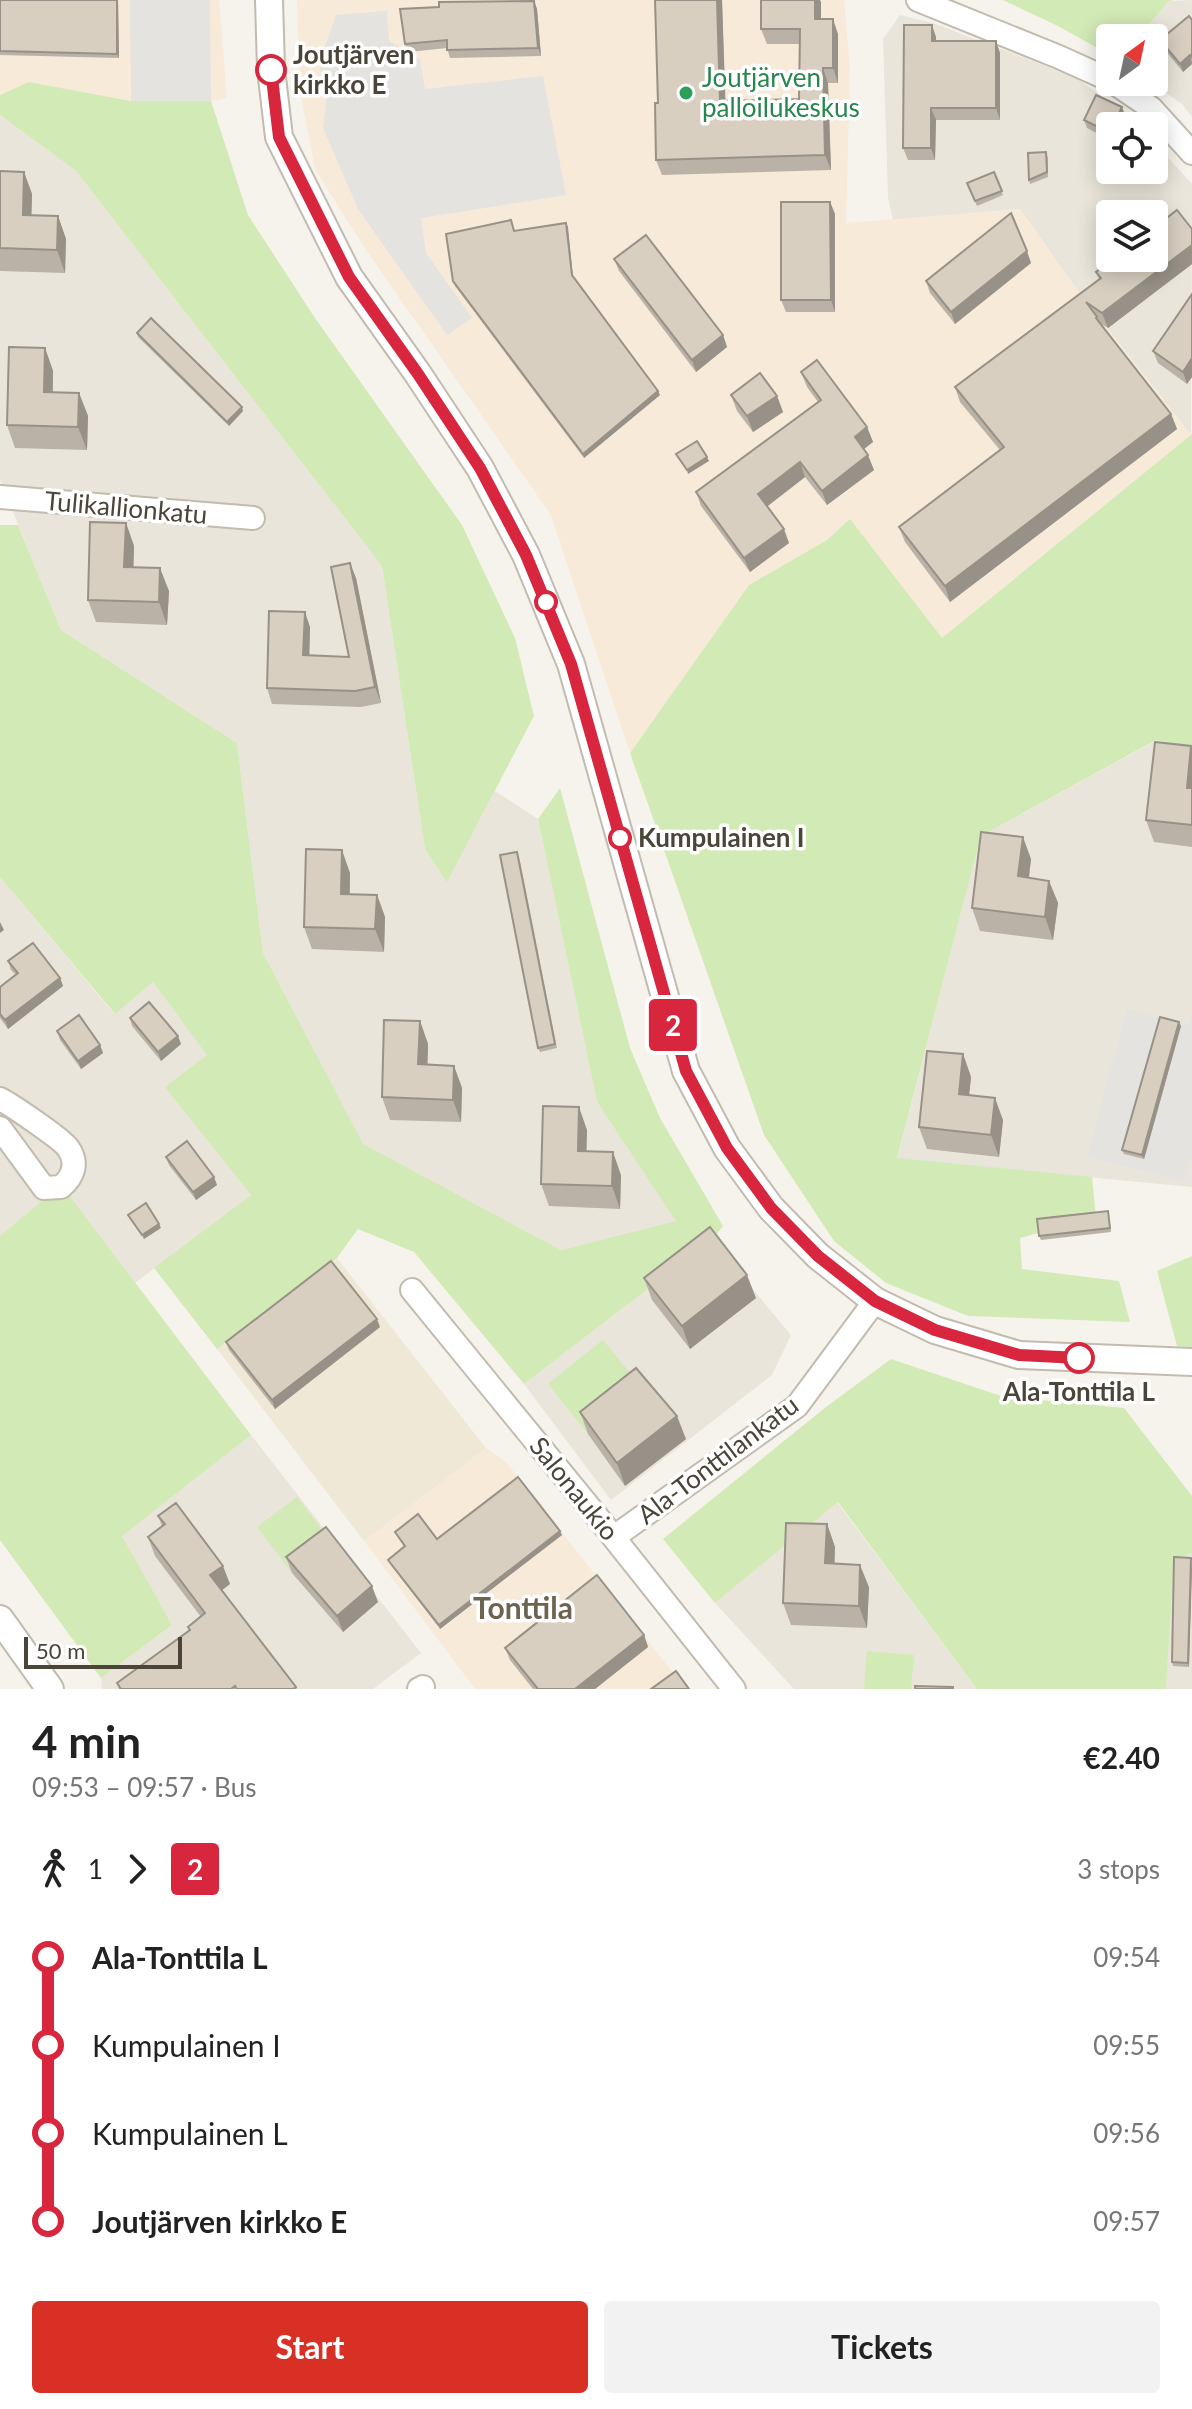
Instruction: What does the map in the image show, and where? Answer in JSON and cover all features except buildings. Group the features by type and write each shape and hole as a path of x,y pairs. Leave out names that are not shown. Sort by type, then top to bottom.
{"street":[{"path":"269,0 271,69 279,137 349,277 480,468 526,555 571,664 686,1071 727,1148 771,1208 818,1256 875,1301 935,1330 1019,1355 1192,1362"},
{"path":"918,0 1096,74"},
{"path":"1133,96 1151,108 1192,153"},
{"name":"Tulikallionkatu","path":"0,497 253,518"},
{"path":"0,1099 68,1148 74,1168 71,1178 61,1187 44,1188 0,1128"},
{"name":"Salonaukio","path":"412,1290 734,1689"},
{"name":"Ala-Tonttilankatu","path":"614,1537 797,1406 875,1301"},
{"path":"0,1619 50,1689"}],"shaded area":[{"path":"0,0 219,0 227,98 211,101 131,101 29,82 0,95"},
{"path":"130,0 210,0 211,101 131,101"},
{"path":"297,0 844,0 850,69 846,223 1020,209 1075,287 1191,435 941,639 850,520 827,540 749,585 630,753 551,515 366,250 315,169 300,92"},
{"path":"1192,0 1192,117 1182,104 1168,94 1168,24 1149,24 1169,1"},
{"path":"387,11 389,41 420,59 425,89 543,76 566,195 421,218 426,253 472,318 447,335 358,209 323,128 327,97 319,63 336,15"},
{"path":"900,15 933,23 1077,78 1096,92 1096,96 1101,96 1122,112 1096,112 1096,184 1168,184 1168,157 1192,184 1191,435 1075,287 1020,209 893,220 888,197 883,39"},
{"path":"0,115 76,171 382,566 425,849 447,881 495,791 538,819 597,1102 677,1221 561,1250 363,1145 263,953 237,743 61,630 0,480"},
{"path":"1157,740 1192,747 1192,1187 897,1159 981,836"},
{"path":"0,877 114,1014 153,982 208,1055 166,1087 251,1195 135,1283 61,1186 0,1236"},
{"path":"1127,1009 1188,1026 1192,1011 1192,1153 1184,1182 1087,1156"},
{"path":"712,1240 791,1335 772,1375 611,1500 524,1384"},
{"path":"337,1258 486,1448 364,1541 217,1349"},
{"path":"251,1435 421,1653 373,1689 102,1689 101,1678 172,1625 121,1536"},
{"path":"486,1448 506,1462 686,1689 475,1689 364,1541"},
{"path":"837,1502 977,1689 794,1689 715,1603"},
{"path":"1192,1553 1192,1689 1166,1689 1174,1561"}],"green space":[{"path":"1003,0 1174,0 1169,1 1149,24 1096,24 1096,47"},
{"path":"29,82 131,101 211,101 248,215 315,318 462,525 515,638 534,716 447,882 425,849 382,566 76,171 0,115 0,95"},
{"path":"1192,434 1192,747 1156,740 981,836 897,1158 1092,1177 1096,1217 1020,1238 1022,1269 1119,1281 1130,1322 968,1316 886,1283 834,1241 764,1135 630,753 749,585 827,540 850,519 942,638"},
{"path":"0,525 18,525 61,630 237,743 263,953 363,1144 561,1250 676,1221 597,1102 538,819 560,788 630,1048 660,1118 723,1226 712,1240 524,1384 414,1252 358,1229 337,1258 217,1349 154,1268 251,1195 165,1087 207,1055 153,982 115,1014 0,877"},
{"path":"61,1185 251,1435 122,1536 172,1625 101,1678 0,1540 0,1236"},
{"path":"1192,1256 1192,1347 1177,1346 1157,1271"},
{"path":"603,1340 644,1390 588,1434 548,1384"},
{"path":"891,1359 1001,1396 1124,1408 1192,1496 1192,1553 1174,1561 1166,1689 977,1689 838,1502 715,1603 663,1539 826,1407"},
{"path":"297,1497 332,1543 292,1573 257,1527"},
{"path":"867,1651 914,1655 911,1689 864,1689"}],"bus line":[{"name":"2","path":"271,70 279,137 349,277 480,468 526,555 571,664 686,1071 727,1148 771,1208 818,1256 875,1301 935,1330 1019,1355 1079,1358"}],"place":[{"name":"Joutjärven kirkko E","path":"271,70"},
{"name":"Joutjärven palloilukeskus","path":"686,93"},
{"name":"Kumpulainen I","path":"620,838"},
{"name":"Ala-Tonttila L","path":"1079,1358"}],"district":[{"name":"Tonttila","path":"523,1609"}]}
